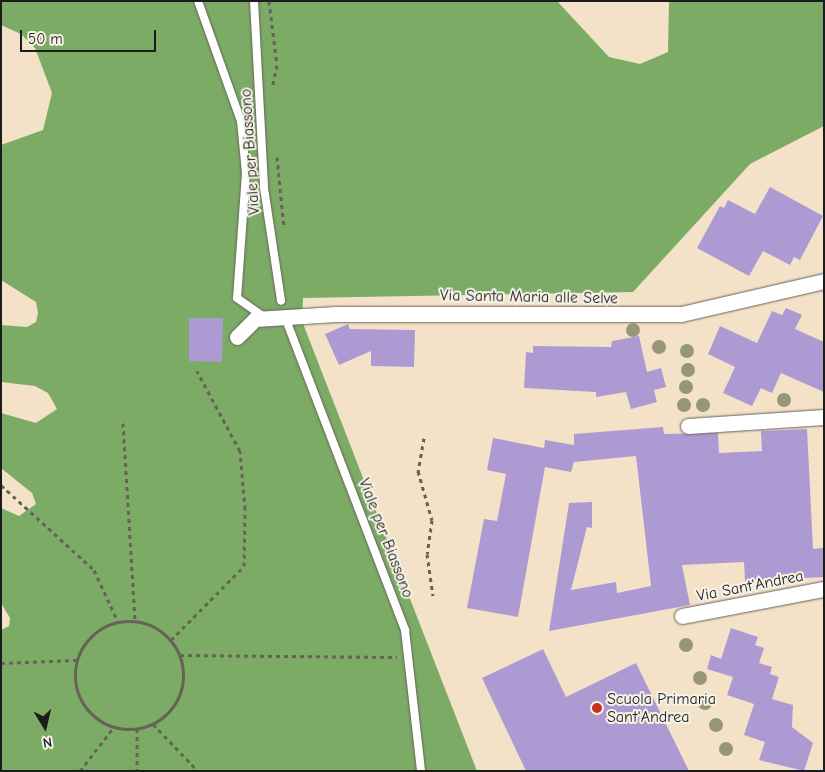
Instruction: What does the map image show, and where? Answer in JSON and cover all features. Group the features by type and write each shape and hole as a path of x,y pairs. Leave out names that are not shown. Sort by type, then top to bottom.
{"street":[{"name":"Via Santa Maria alle Selve","path":"237,337 255,319 265,318 514,312 681,314 824,280"},
{"path":"688,426 824,417"},
{"name":"Via Sant'Andrea","path":"682,616 824,589"}],"lane":[{"path":"198,1 241,121 246,173 237,298 265,318"},
{"name":"Viale per Biassono","path":"254,1 262,112 264,188 282,301"},
{"name":"Viale per Biassono","path":"288,325 371,533 406,630 421,771"}],"path":[{"path":"262,112 276,75 269,1"},
{"path":"275,150 284,192 285,236"},
{"path":"172,640 244,566 245,509 240,451 197,371"},
{"path":"123,423 136,621"},
{"path":"424,438 418,471 432,520 427,554 433,596"},
{"path":"1,485 94,570 118,622"},
{"path":"136,621 155,627 172,640 180,655 182,687 176,702 153,724 137,729 114,727 86,708 75,677 77,660 92,635 118,622 136,621"},
{"path":"180,655 410,657"},
{"path":"1,663 77,660"},
{"path":"153,724 198,771"},
{"path":"80,771 114,727"},
{"path":"137,729 137,771"}],"green space":[{"path":"1,1 557,1 609,57 640,64 668,52 669,1 824,1 824,126 750,164 633,292 303,298 302,321 477,771 1,771 1,630 9,626 10,618 1,603 1,508 19,516 36,504 32,493 1,468 1,413 36,423 57,409 48,393 35,386 1,382 1,325 27,327 36,322 38,313 36,302 1,280 1,145 43,130 52,93 35,48 21,34 1,25"}],"building":[{"path":"770,187 823,216 800,260 794,257 790,265 763,251 749,276 697,248 720,206 724,208 728,200 755,214"},
{"path":"786,308 802,315 795,329 824,342 824,392 781,373 772,393 761,388 752,406 723,393 735,367 708,354 720,326 757,343 772,311 782,315"},
{"path":"189,318 223,318 222,362 189,361"},
{"path":"348,324 350,329 415,330 414,367 371,366 371,351 339,365 325,334"},
{"path":"639,336 647,372 661,368 666,387 654,390 657,402 631,409 626,392 596,397 596,392 524,388 526,352 533,353 533,346 611,347 612,341"},
{"path":"663,427 664,434 718,433 719,453 762,451 761,431 807,429 813,549 823,548 824,577 745,581 744,562 682,565 690,605 549,631 569,503 592,502 592,528 587,527 571,590 616,582 617,593 651,586 636,456 574,462 571,472 545,467 518,617 467,608 484,519 497,521 506,474 487,470 493,438 544,448 545,440 574,445 574,434"},
{"path":"731,628 758,637 755,645 764,648 759,663 772,667 770,674 779,677 772,699 793,705 792,727 813,743 804,771 759,760 765,742 744,735 754,704 727,695 733,677 707,669 711,655 721,659"},
{"path":"543,649 566,697 636,663 689,771 526,771 482,678"}],"place":[{"name":"Scuola Primaria Sant'Andrea","path":"597,708"}]}
